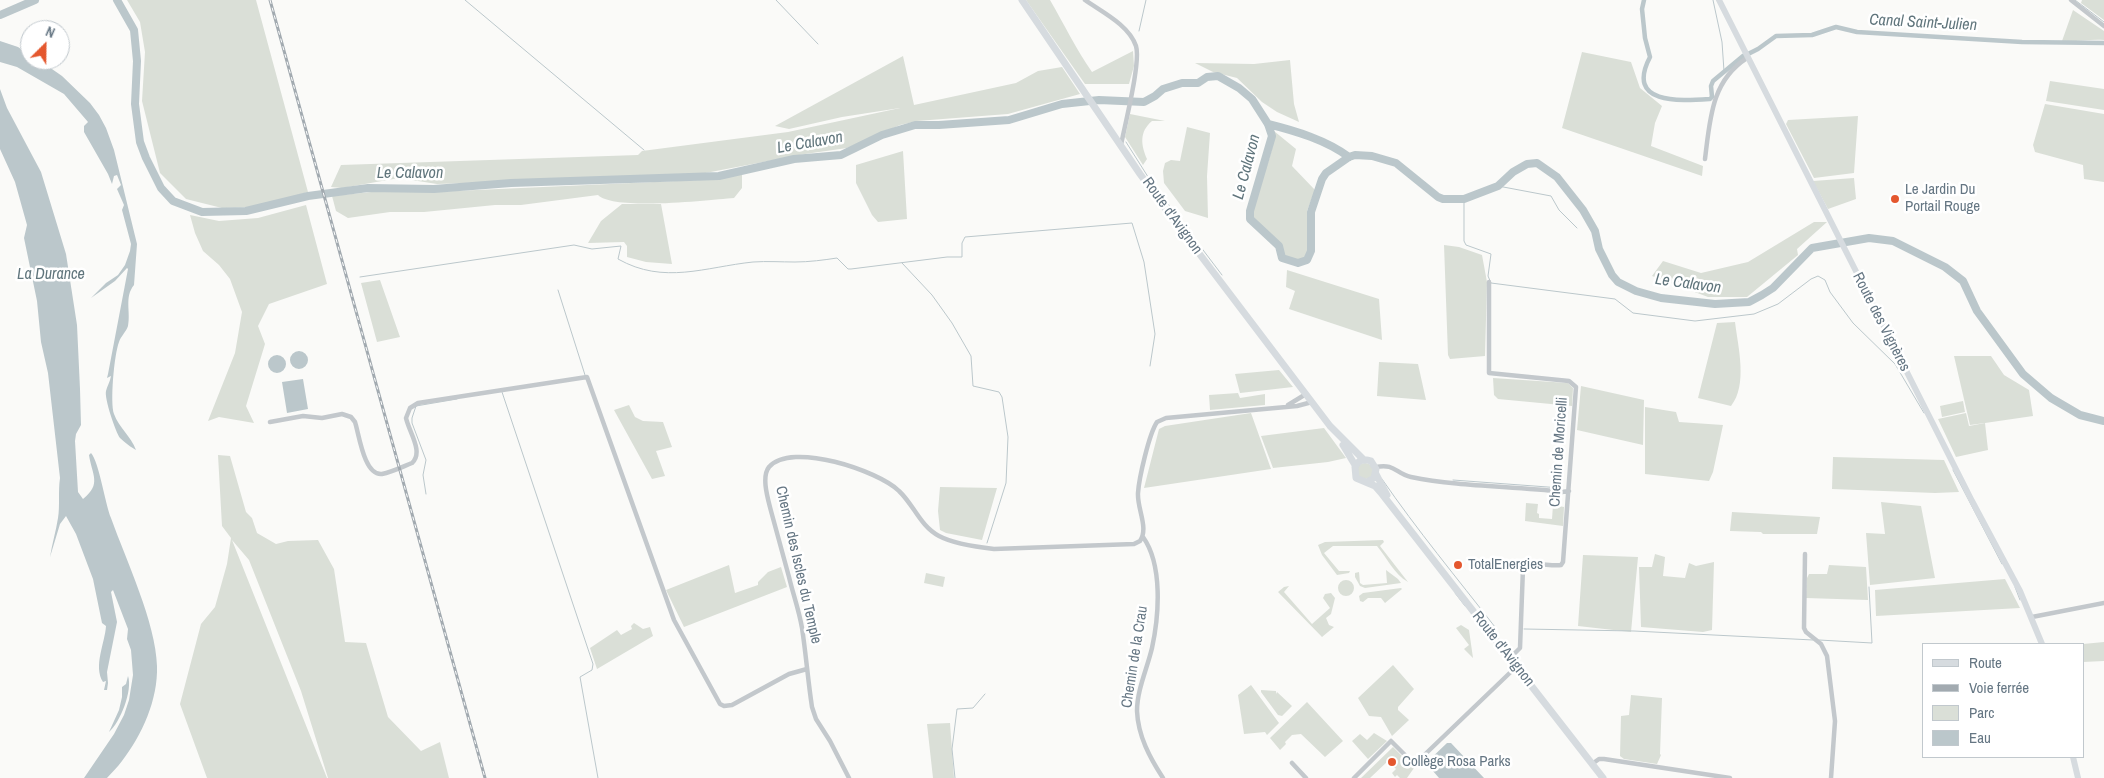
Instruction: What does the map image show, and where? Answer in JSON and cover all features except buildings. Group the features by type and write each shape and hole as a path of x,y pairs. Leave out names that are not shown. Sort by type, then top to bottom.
{"main road":[{"name":"Route d'Avignon","path":"1022,0 1171,216 1330,426 1355,465"},
{"name":"Route d'Avignon","path":"1330,426 1364,460"},
{"path":"1364,460 1371,462 1376,471 1372,479 1367,482 1362,482 1356,478 1354,472 1355,465 1364,460"},
{"name":"Route d'Avignon","path":"1376,471 1404,520"},
{"name":"Route d'Avignon","path":"1367,482 1376,486 1404,520 1603,778"}],"street":[{"path":"1085,0 1116,21 1136,45 1137,63 1121,145"},
{"name":"Route des Vignères","path":"1719,0 1745,56 2032,617 2042,643"},
{"path":"2071,0 2104,26"},
{"path":"1705,159 1712,112 1724,78 1745,56"},
{"name":"Chemin de Moricelli","path":"1488,282 1489,373 1570,381 1576,387 1563,562 1561,565 1528,564 1523,568 1520,648 1510,658"},
{"path":"270,422 303,416 322,418 342,414 351,417 355,422 368,466 375,473 382,474 412,463 415,460 418,453 406,418 410,408 418,403 587,377 674,620 720,704 724,706 732,704 789,674 807,669"},
{"path":"1285,406 1306,394"},
{"path":"1143,537 1144,532 1138,504 1139,485 1154,427 1157,422 1166,418 1312,402"},
{"name":"Chemin des Iscles du Temple","path":"849,778 816,719 812,707 798,608 768,501 766,470 778,460 818,458 834,460 872,475 898,490 909,501 928,529 940,536 981,548 994,550 1124,545 1140,542 1143,537"},
{"path":"1376,471 1392,467 1408,476 1436,480 1562,492 1569,491"},
{"name":"Chemin de la Crau","path":"1143,537 1151,548 1158,592 1154,637 1137,711 1142,740 1163,778"},
{"path":"1805,554 1804,628 1825,649 1835,721 1831,778"},
{"path":"2032,617 2104,603"},
{"path":"1354,778 1391,742 1411,761 1417,762 1517,666"},
{"path":"2074,758 2078,778"},
{"path":"1592,764 1599,759 1604,759 1730,778"},
{"path":"1292,763 1306,778"}],"green space":[{"path":"127,0 256,0 308,192 256,207 222,208 186,199 160,173 142,101 145,52 140,22"},
{"path":"1026,0 1050,0 1092,72 1133,51 1134,66 1129,84 1085,84"},
{"path":"2082,0 2104,0 2104,20 2081,3"},
{"path":"2073,10 2104,31 2104,40 2062,41"},
{"path":"1582,52 1631,62 1640,88 1662,106 1655,123 1651,146 1703,166 1702,176 1562,128"},
{"path":"903,56 914,105 1016,83 1038,71 1062,67 1080,94 1008,114 917,121 900,125 847,148 695,175 437,184 399,178 342,188 331,187 341,165 638,155 642,151 788,132 900,108 842,117 789,129 775,126"},
{"path":"1290,60 1294,104 1299,122 1277,112 1262,102 1237,78 1213,72 1195,63 1254,64"},
{"path":"2050,81 2104,89 2104,110 2046,101"},
{"path":"2045,104 2104,114 2104,182 2084,179 2083,165 2035,152 2033,145"},
{"path":"1130,114 1165,121 1152,121 1143,134 1143,149 1147,159 1143,165 1125,137"},
{"path":"1858,116 1854,173 1814,178 1786,124 1788,120"},
{"path":"1187,127 1210,133 1207,176 1208,218 1185,211 1164,183 1163,171 1165,163 1171,160 1180,161"},
{"path":"1274,131 1296,149 1292,166 1315,190 1307,211 1309,250 1306,258 1298,260 1284,256 1281,245 1253,218 1255,201 1274,141"},
{"path":"903,151 907,219 878,222 872,215 856,183 856,165"},
{"path":"742,174 742,188 734,198 684,202 641,204 607,200 598,195 521,205 495,205 424,212 390,212 348,218 336,211 332,196 381,191 432,192 721,179"},
{"path":"1854,178 1856,199 1828,209 1813,181"},
{"path":"622,204 661,204 672,264 646,262 627,257 627,246 624,242 588,243 601,221"},
{"path":"306,205 327,284 269,304 258,326 265,344 246,406 254,423 219,417 208,421 235,353 242,312 230,279 219,265 203,251 190,215 219,221 258,218"},
{"path":"1814,222 1827,222 1797,249 1798,255 1747,297 1708,297 1652,276 1663,261 1701,273 1748,262"},
{"path":"1444,245 1459,247 1482,255 1487,282 1485,356 1450,359 1448,355"},
{"path":"1287,270 1379,299 1382,340 1289,309 1295,291 1286,287"},
{"path":"380,280 400,337 377,342 361,283"},
{"path":"1735,322 1740,354 1741,377 1736,397 1731,406 1698,398 1717,323"},
{"path":"1954,356 1991,356 2004,375 2029,390 2033,416 1970,425"},
{"path":"1379,362 1418,364 1426,400 1377,396"},
{"path":"1279,370 1293,387 1240,393 1235,374"},
{"path":"1493,378 1568,383 1573,388 1572,406 1498,399 1494,395"},
{"path":"1581,386 1644,400 1643,445 1577,430"},
{"path":"1238,393 1240,398 1265,394 1265,405 1210,410 1209,395"},
{"path":"1963,401 1965,412 1942,417 1940,406"},
{"path":"629,405 635,417 643,421 663,422 672,447 656,451 665,476 652,479 614,410"},
{"path":"1645,407 1676,412 1679,422 1723,425 1713,472 1709,481 1645,474"},
{"path":"1251,413 1271,469 1144,488 1159,429 1165,426"},
{"path":"1966,413 1969,426 1985,423 1988,450 1956,457 1938,419"},
{"path":"1324,428 1346,458 1328,462 1273,468 1261,436"},
{"path":"218,455 230,456 246,512 252,518 257,533 276,544 288,541 318,540 334,569 345,642 366,643 388,717 421,751 440,742 449,778 328,778 301,691 249,560 232,540 327,778 207,778 180,704 201,624 215,607 227,564 231,538 222,526"},
{"path":"1833,457 1944,460 1959,492 1935,493 1832,489"},
{"path":"1365,463 1373,471 1365,479 1357,471"},
{"path":"940,487 997,488 982,540 946,533 940,530 938,511"},
{"path":"1881,502 1921,506 1935,578 1870,585 1866,533 1885,534"},
{"path":"1526,503 1538,504 1537,513 1539,518 1552,519 1553,505 1564,507 1563,526 1525,521"},
{"path":"1732,512 1820,517 1817,534 1763,534 1761,532 1730,531"},
{"path":"1383,540 1384,542 1380,546 1408,582 1395,570 1377,546 1333,546 1324,553 1339,571 1350,571 1349,573 1337,575 1322,555 1318,545 1325,542"},
{"path":"1655,554 1665,557 1663,576 1685,578 1689,563 1696,566 1714,562 1712,630 1703,632 1641,627 1639,567 1652,567"},
{"path":"1583,555 1638,557 1631,632 1578,626"},
{"path":"729,565 735,593 758,585 758,582 768,572 781,567 787,587 684,627 666,590"},
{"path":"1829,565 1866,567 1868,600 1806,598 1809,574 1827,574"},
{"path":"1386,570 1401,583 1365,588 1360,586 1355,577 1355,573 1359,572 1360,583 1363,585 1387,583"},
{"path":"926,573 945,577 943,587 924,583"},
{"path":"2005,579 2020,608 1876,616 1875,590"},
{"path":"1343,580 1349,580 1354,585 1352,594 1343,596 1338,591 1338,585"},
{"path":"1289,586 1284,592 1312,624 1330,608 1323,598 1325,594 1331,593 1335,598 1331,614 1326,618 1329,625 1334,627 1322,637 1278,592 1284,587"},
{"path":"1401,588 1385,603 1381,598 1368,598 1363,602 1360,601 1359,596 1363,593"},
{"path":"634,623 643,629 650,627 653,636 597,669 590,648 617,630 621,635 632,629 631,626"},
{"path":"1461,625 1469,630 1473,658 1464,649 1469,645 1456,628"},
{"path":"2104,642 2104,661 2084,662 2084,644"},
{"path":"1393,665 1414,689 1398,707 1398,710 1409,720 1392,736 1381,717 1369,716 1358,698"},
{"path":"1251,685 1279,723 1267,735 1265,732 1244,734 1238,695"},
{"path":"1261,690 1276,691 1276,694 1277,692 1292,706 1282,716 1278,715"},
{"path":"1631,695 1662,698 1661,755 1657,764 1624,759 1620,756 1621,716 1629,715"},
{"path":"1307,702 1343,741 1325,757 1301,734 1292,735 1280,750 1270,738"},
{"path":"950,723 954,778 933,778 927,724"},
{"path":"1374,733 1387,741 1368,759 1352,741 1360,734 1367,740"},
{"name":"Collège Rosa Parks","path":"1393,747 1414,768 1407,778 1400,778 1397,775 1395,777 1392,773 1396,769 1388,761 1370,778 1361,778"}],"water":[{"name":"La Durance","path":"0,41 20,48 20,69 0,62"},
{"name":"La Durance","path":"22,70 53,70 62,76 90,103 99,115 114,150 137,244 134,285 128,300 129,321 119,342 116,357 113,379 113,408 116,419 136,450 118,435 106,395 106,389 111,376 107,378 128,269 91,298 106,283 118,275 125,265 130,251 131,244 122,210 124,205 117,189 121,185 117,175 114,176 112,184 84,132 84,126 88,122 64,94"},
{"name":"La Durance","path":"0,89 7,108 41,172 66,254 77,325 81,425 76,434 75,441 78,492 83,499 89,494 94,484 89,455 91,453 97,465 111,518 146,611 155,649 157,679 152,704 136,740 119,765 107,778 84,778 114,734 129,700 133,675 131,650 127,639 128,629 113,590 111,592 117,622 107,672 107,690 104,690 106,681 103,682 100,676 99,662 106,626 102,623 93,579 76,534 66,516 60,524 50,557 58,518 60,478 48,373 41,342 37,301 24,238 27,225 15,182 0,149"},
{"path":"299,351 305,354 308,360 305,366 299,369 293,366 290,360 293,354"},
{"path":"277,355 283,358 286,364 283,370 277,373 271,370 268,364 271,358"},
{"path":"303,379 308,409 287,413 282,382"},
{"path":"128,676 129,689 125,706 109,732 119,710 122,687 126,684"},
{"path":"1447,743 1451,743 1484,778 1439,778 1426,763"}],"waterway":[{"name":"Le Calavon","path":"0,15 35,0"},
{"name":"Le Calavon","path":"117,0 134,30 137,61 135,104 140,142 146,158 161,188 173,201 202,212 246,211 308,196 368,188 434,189 511,183 719,176 794,159 841,155 882,135 915,125 1009,120 1062,104 1099,100 1144,102 1163,89 1182,83 1198,83 1207,77 1218,76 1239,88 1252,99 1268,124 1272,136 1250,211 1250,219 1279,246 1282,258 1298,263 1307,260 1311,251 1311,212 1322,179 1326,173 1349,157 1355,155 1372,156 1396,163 1443,199 1464,199 1498,186 1513,172 1527,164 1537,163 1557,177 1583,210 1595,231 1599,249 1612,275 1618,282 1636,291 1661,298 1715,304 1749,302 1773,288 1812,248 1869,238 1893,241 1945,267 1963,281 1977,311 2023,374 2051,398 2080,415 2104,421"},
{"path":"465,0 644,150"},
{"path":"776,0 818,44"},
{"path":"1139,31 1146,0"},
{"name":"Canal Saint-Julien","path":"1644,0 1642,9 1645,38 1650,57 1644,73 1645,84 1650,92 1659,97 1671,99 1710,99 1712,97 1711,86 1713,81 1743,56"},
{"path":"1713,0 1722,42 1724,71"},
{"path":"2075,0 2104,22"},
{"name":"Canal Saint-Julien","path":"1748,54 1776,36 1812,35 1836,27 1857,32 2022,42 2104,43"},
{"path":"1268,124 1321,141 1349,157"},
{"path":"1126,142 1150,180 1222,275"},
{"path":"1498,186 1551,196 1559,210 1577,228"},
{"path":"1464,199 1464,241 1466,245 1491,254 1488,276 1491,283 1615,299 1633,313 1695,321 1754,314 1778,304 1811,279 1818,276 1825,280 1830,292 1853,323 1895,364 1924,413"},
{"path":"360,277 574,245 592,249 621,246 618,259 635,267 668,273 753,262 806,262 837,258 848,269 851,269 947,257 962,257 962,243 965,237 1132,223 1144,262 1155,334 1150,366"},
{"path":"902,263 932,295 952,323 971,356 973,386 999,392 1002,397 1008,437 1006,483 987,543"},
{"path":"558,290 585,375"},
{"path":"502,392 593,664 592,670 580,677 598,778"},
{"path":"426,494 423,475 426,460 412,423 412,418 416,406 457,399"},
{"path":"1953,470 2002,564"},
{"path":"1382,479 1495,627"},
{"path":"1453,480 1561,488"},
{"path":"1819,640 1872,643 1869,587"},
{"path":"2015,587 2020,600"},
{"path":"1455,593 1465,606"},
{"path":"1524,629 1634,631 1813,640"},
{"path":"955,778 952,749 957,709 973,708 985,694"}],"railway":[{"path":"270,0 485,778"}],"place":[{"name":"Le Jardin Du Portail Rouge","path":"1895,199"},
{"name":"TotalEnergies","path":"1458,565"},
{"name":"Collège Rosa Parks","path":"1392,762"}]}
